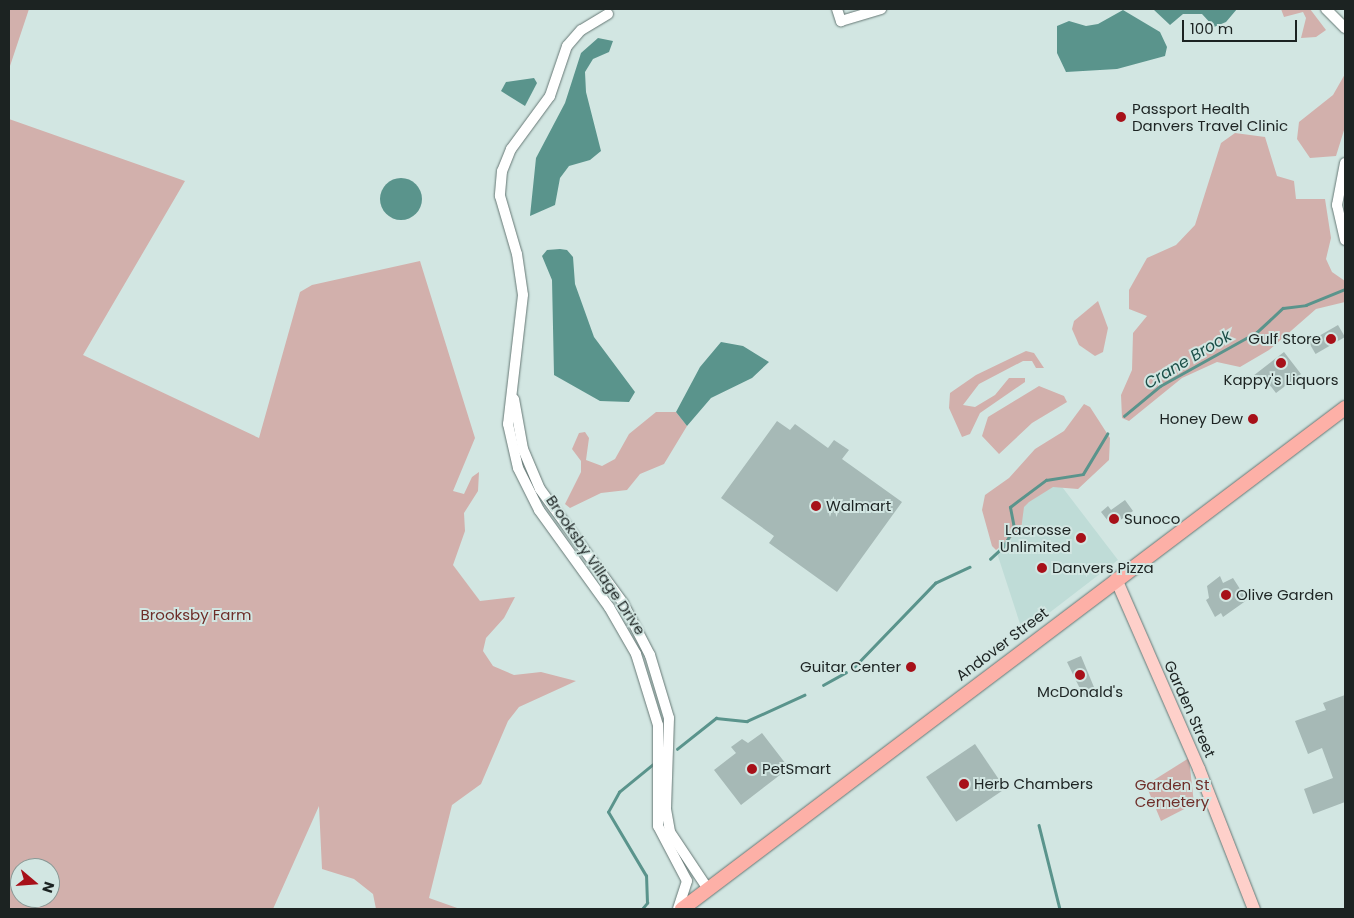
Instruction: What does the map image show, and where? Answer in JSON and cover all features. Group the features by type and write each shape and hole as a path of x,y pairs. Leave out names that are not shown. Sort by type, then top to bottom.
{"highway":[{"name":"Andover Street","path":"680,909 1345,408"}],"main road":[{"name":"Garden Street","path":"1116,579 1200,769 1254,909"}],"street":[{"path":"837,9 841,21 881,9"},
{"path":"1326,9 1345,28"},
{"name":"Brooksby Village Drive","path":"608,14 581,30 566,46 550,96 511,148 502,171 500,196 518,254 523,295 508,424 523,480 539,510 628,635 654,709 660,739 658,826 687,881 680,909"},
{"path":"1345,163 1337,205 1345,240"},
{"name":"Brooksby Village Drive","path":"513,378 519,433 534,478 623,604 650,655 668,718 666,809 670,832 708,888"}],"shaded area":[{"path":"1056,479 1118,560 1023,633 997,553 1014,528 1010,507"}],"green space":[{"path":"9,9 29,9 9,69"},
{"path":"1281,9 1310,9 1326,30 1316,37 1301,38 1306,18 1303,12 1284,17"},
{"path":"1345,74 1345,127 1336,156 1310,158 1297,139 1299,122 1333,95"},
{"name":"Brooksby Farm","path":"9,119 185,181 83,355 259,438 300,292 312,285 420,261 475,438 453,491 464,494 472,477 479,472 478,491 464,513 465,531 453,565 480,601 515,597 504,618 486,638 483,651 493,666 514,675 541,672 576,681 519,707 508,721 481,784 452,805 429,898 460,909 376,909 373,894 354,879 322,869 319,806 273,909 9,909"},
{"path":"1235,133 1265,137 1277,176 1294,181 1296,199 1325,199 1331,238 1326,259 1332,272 1345,281 1345,302 1316,309 1269,350 1240,367 1217,362 1182,378 1129,421 1122,418 1121,395 1132,370 1133,333 1147,316 1129,309 1129,290 1147,258 1176,245 1195,225 1221,143"},
{"path":"1098,301 1108,328 1103,352 1095,356 1079,345 1072,329 1074,321"},
{"path":"1026,351 1034,353 1044,368 1036,368 1032,361 1023,361 979,384 963,405 975,407 995,395 1009,378 1025,378 1025,382 980,413 970,434 962,437 949,408 950,393 976,375"},
{"path":"1039,386 1064,396 1067,402 1032,423 999,454 982,436 988,417"},
{"path":"1084,404 1090,407 1110,438 1109,460 1078,489 1053,487 1029,502 1024,507 1021,530 996,550 992,546 982,510 985,495 1009,478 1035,449 1064,431"},
{"path":"656,412 676,412 687,426 664,464 640,474 627,490 601,493 570,508 565,504 581,472 581,461 572,449 579,433 585,432 589,438 586,460 602,466 615,459 629,434"},
{"name":"Garden St Cemetery","path":"1189,758 1194,804 1161,821 1146,785"}],"water":[{"path":"1153,9 1237,9 1226,22 1214,27 1202,14 1183,14 1170,25"},
{"path":"1123,10 1160,32 1167,47 1165,56 1117,69 1066,72 1057,53 1057,26 1069,21 1086,26 1098,24"},
{"path":"598,38 613,41 609,52 593,59 585,72 586,92 601,151 590,160 569,166 560,178 555,205 530,216 536,158 565,103 581,53"},
{"path":"534,78 537,83 525,106 501,91 506,82"},
{"path":"405,178 413,181 419,187 422,199 419,211 413,217 397,220 389,217 383,211 380,195 383,187 389,181"},
{"path":"547,250 567,250 573,257 575,284 594,337 635,392 629,402 600,401 554,375 552,280 542,256"},
{"path":"721,342 743,346 769,362 752,378 711,398 687,426 676,412 700,367"}],"building":[{"name":"Gulf Store","path":"1338,325 1345,337 1316,354 1309,342"},
{"name":"Kappy's Liquors","path":"1284,352 1301,374 1276,393 1265,379 1261,383 1253,376"},
{"name":"Walmart","path":"777,421 790,430 795,424 828,448 834,440 849,450 842,459 902,502 837,592 769,543 774,536 721,498"},
{"name":"Sunoco","path":"1125,500 1133,511 1112,526 1101,512 1108,506 1111,510"},
{"name":"Olive Garden","path":"1220,576 1223,583 1233,578 1247,600 1223,617 1221,613 1215,617 1206,600 1209,598 1207,586"},
{"name":"McDonald's","path":"1081,656 1096,692 1084,697 1067,662"},
{"path":"1345,695 1345,802 1313,814 1304,789 1333,778 1322,748 1308,754 1295,721 1326,710 1323,703"},
{"name":"PetSmart","path":"762,733 789,768 741,805 714,770 736,753 731,747 742,739 748,743"},
{"name":"Herb Chambers","path":"975,744 1005,789 956,822 926,777"}],"waterway":[{"name":"Crane Brook","path":"1124,416 1160,386 1257,332 1283,308 1306,305 1345,289"},
{"name":"Crane Brook","path":"990,559 1003,547 1014,528 1010,507 1046,480 1083,474 1107,434"},
{"name":"Crane Brook","path":"854,667 935,583 970,567"},
{"name":"Crane Brook","path":"823,685 846,672"},
{"name":"Crane Brook","path":"677,749 716,718 747,721 804,695"},
{"name":"Crane Brook","path":"642,909 647,903 646,876 608,812 619,792 652,765"},
{"path":"1039,825 1060,909"}],"place":[{"name":"Passport Health Danvers Travel Clinic","path":"1121,117"},
{"name":"Gulf Store","path":"1331,339"},
{"name":"Kappy's Liquors","path":"1281,363"},
{"name":"Honey Dew","path":"1253,419"},
{"name":"Walmart","path":"816,506"},
{"name":"Sunoco","path":"1114,519"},
{"name":"Lacrosse Unlimited","path":"1081,538"},
{"name":"Danvers Pizza","path":"1042,568"},
{"name":"Olive Garden","path":"1226,595"},
{"name":"Guitar Center","path":"911,667"},
{"name":"McDonald's","path":"1080,675"},
{"name":"PetSmart","path":"752,769"},
{"name":"Herb Chambers","path":"964,784"}]}
